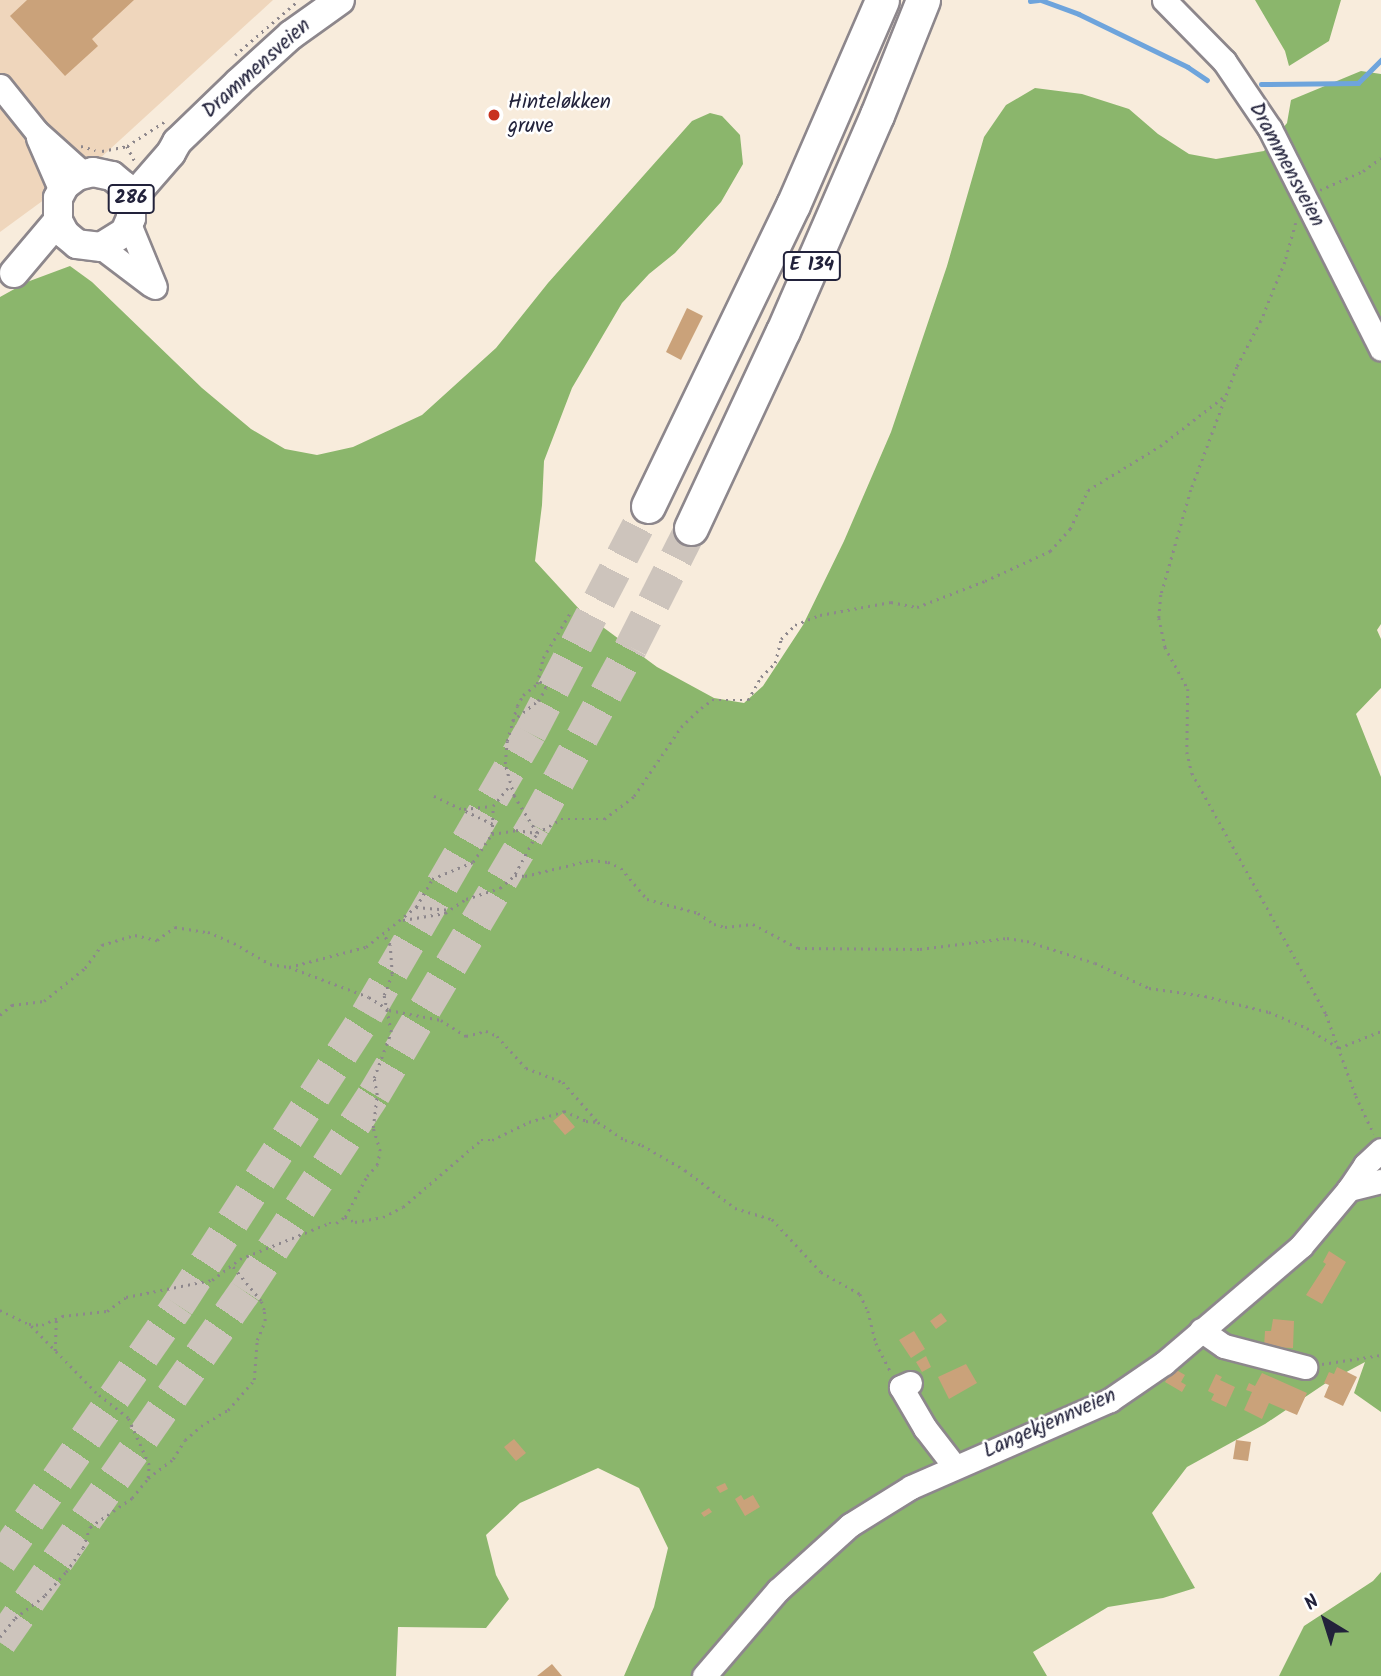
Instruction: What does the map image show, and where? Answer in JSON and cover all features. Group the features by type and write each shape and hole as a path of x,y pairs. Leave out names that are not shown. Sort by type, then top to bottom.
{"highway":[{"name":"E 134","path":"648,506 793,205 882,0"},
{"name":"E 134","path":"691,528 783,331 877,115 923,0"}],"main road":[{"name":"Drammensveien","path":"173,130 340,0"},
{"name":"286","path":"112,176 173,130"},
{"name":"286","path":"7,277 89,245 118,239 130,212 171,153 173,130"},
{"name":"286","path":"61,191 71,180 74,165 103,173 112,176 124,186 130,212"},
{"path":"61,191 57,206 58,221 65,234 89,245"},
{"name":"286","path":"7,277 58,221"}],"street":[{"name":"Drammensveien","path":"1164,0 1209,44 1238,80 1270,129 1381,349"},
{"path":"0,86 36,131 74,165"},
{"path":"36,131 61,191"},
{"path":"89,245 155,287 130,212"},
{"name":"Langekjennveien","path":"704,1676 778,1590 850,1525 911,1486 1041,1433 1110,1400 1164,1363 1301,1246 1349,1189 1378,1145"},
{"path":"1349,1189 1381,1181"},
{"path":"1201,1330 1224,1346 1305,1367"},
{"path":"905,1385 925,1428 955,1467"}],"path":[{"path":"228,62 299,0"},
{"path":"74,165 80,146 102,150 127,146 143,138 173,130"},
{"path":"1378,1145 1356,1096 1326,1014 1192,773 1188,752 1188,689 1165,647 1159,618 1161,595 1191,490 1226,395 1285,262 1304,197 1363,171 1381,158"},
{"path":"403,920 448,910 466,899 500,888 515,875 537,833 561,819 604,819 634,796 681,727 701,708 712,700 748,700 761,677 775,663 781,639 795,625 820,615 891,602 917,607 985,581 1051,551 1070,529 1088,490 1160,446 1226,395"},
{"path":"537,833 510,784 505,764 512,721 523,695 538,680 543,658 570,612"},
{"path":"512,721 538,702 546,688 538,680"},
{"path":"289,967 366,947 403,920 416,907 432,879 472,862 492,834 493,806 510,784"},
{"path":"434,796 492,824"},
{"path":"464,809 493,806"},
{"path":"492,834 516,830 537,833"},
{"path":"515,875 525,876 591,860 608,862 621,868 647,899 698,913 714,925 753,925 798,948 920,949 1007,938 1027,941 1095,963 1149,988 1269,1012 1307,1028 1339,1048"},
{"path":"416,907 448,910"},
{"path":"0,1015 12,1005 44,1001 85,968 102,945 135,936 157,940 175,927 208,932 234,943 270,964 289,967 369,997 389,1010 440,1020 466,1036 486,1031 497,1036 526,1068 563,1082 598,1122 625,1140 642,1145 685,1170 736,1208 772,1219 821,1272 860,1294 868,1311 876,1343 905,1385"},
{"path":"29,1324 42,1325 56,1318 107,1311 126,1297 212,1280 240,1259 329,1223 336,1223 345,1217 379,1158 381,1147 373,1128 377,1095 374,1078 391,1032 389,1010 384,995 392,974 390,945 383,934"},
{"path":"1339,1048 1381,1031"},
{"path":"345,1217 355,1222 383,1217 403,1207 481,1140 492,1140 528,1122 564,1111 586,1121 598,1122"},
{"path":"0,1637 15,1618 38,1601 66,1572 83,1549 90,1527 132,1498 148,1478 173,1459 193,1433 228,1410 254,1380 257,1340 265,1321 264,1310 261,1301 232,1266"},
{"path":"0,1310 29,1324 96,1393 128,1418 149,1465 148,1478"},
{"path":"55,1351 56,1318"},
{"path":"1305,1367 1381,1354"}],"shaded area":[{"path":"0,0 273,0 97,161 0,232"}],"green space":[{"path":"1255,0 1341,0 1329,41 1289,66 1285,51"},
{"path":"1361,71 1381,74 1381,624 1377,630 1381,639 1381,688 1356,714 1381,777 1381,1412 1354,1393 1365,1362 1326,1383 1265,1424 1187,1467 1152,1513 1195,1588 1163,1598 1108,1607 1033,1652 1047,1676 624,1676 654,1607 668,1548 639,1488 598,1468 520,1503 486,1535 496,1575 509,1599 486,1628 398,1627 396,1676 0,1676 0,297 27,282 70,266 92,282 202,388 251,429 285,449 317,455 353,447 422,415 496,348 548,283 692,121 710,113 722,116 740,135 743,164 721,202 675,253 649,274 622,303 572,388 544,461 535,561 581,611 657,667 714,698 744,703 763,686 803,625 844,541 891,432 947,266 984,137 1006,105 1035,88 1082,94 1129,109 1158,134 1189,154 1216,159 1264,151 1287,123 1291,100"},
{"path":"1381,1572 1381,1676 1279,1676 1304,1626 1373,1581"}],"building":[{"path":"27,0 134,0 92,39 98,46 65,76 10,16"},
{"path":"687,308 703,316 681,360 666,352"},
{"path":"563,1113 575,1127 565,1135 553,1121"},
{"path":"1329,1251 1346,1262 1322,1304 1306,1295 1326,1264 1323,1262"},
{"path":"941,1313 947,1321 936,1329 930,1321"},
{"path":"1273,1319 1294,1321 1293,1348 1264,1347 1265,1331 1271,1331"},
{"path":"914,1331 925,1349 911,1358 899,1340"},
{"path":"926,1356 931,1367 922,1372 916,1362"},
{"path":"966,1364 977,1383 949,1399 938,1377"},
{"path":"1337,1367 1357,1377 1343,1406 1324,1397 1329,1385 1324,1383 1329,1372 1334,1374"},
{"path":"1173,1368 1185,1375 1181,1382 1186,1385 1182,1392 1165,1382"},
{"path":"1262,1373 1307,1393 1297,1415 1269,1403 1262,1419 1244,1410 1252,1392 1246,1390 1249,1383 1255,1386"},
{"path":"1216,1374 1222,1377 1220,1380 1235,1387 1226,1407 1211,1400 1214,1394 1208,1391"},
{"path":"514,1439 526,1453 516,1461 504,1447"},
{"path":"1236,1440 1251,1442 1248,1461 1233,1459"},
{"path":"725,1483 728,1489 720,1493 716,1487"},
{"path":"741,1495 744,1500 753,1495 760,1507 745,1516 735,1499"},
{"path":"709,1508 712,1512 704,1517 701,1513"},
{"path":"552,1664 562,1676 537,1676"}],"waterway":[{"path":"1030,1 1038,0"},
{"path":"1041,0 1079,14 1188,67 1207,80"},
{"path":"1261,84 1358,83 1381,60"}],"tunnel":[{"path":"0,1561 178,1305 367,1014 530,733 648,506"},
{"path":"0,1642 245,1291 374,1094 534,825 631,647 691,528"}],"place":[{"name":"Hinteløkken gruve","path":"494,115"}]}
